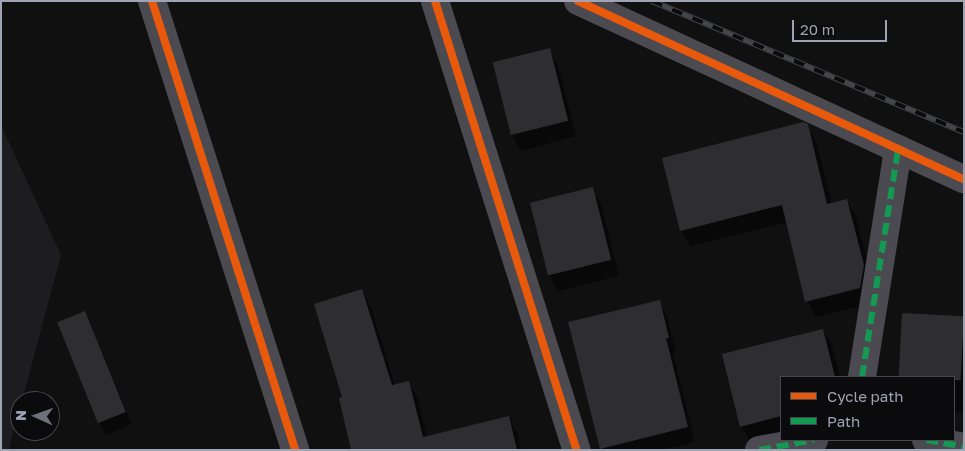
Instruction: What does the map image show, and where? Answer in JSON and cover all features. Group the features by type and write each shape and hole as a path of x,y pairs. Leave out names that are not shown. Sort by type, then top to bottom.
{"street":[{"path":"152,1 295,450"},
{"path":"435,1 577,450"},
{"path":"578,1 964,179"},
{"path":"862,376 898,149"},
{"path":"759,450 808,441"},
{"path":"931,441 964,447"}],"shaded area":[{"path":"1,125 61,255 25,391 10,391 11,441 9,450 1,450"}],"building":[{"path":"550,48 568,121 511,135 493,62"},
{"path":"803,122 808,124 827,204 847,199 864,265 860,288 805,302 782,205 680,231 662,158"},
{"path":"593,187 611,260 548,275 530,203"},
{"path":"362,289 392,385 409,381 423,437 509,416 517,450 351,450 339,398 342,397 314,304"},
{"path":"660,300 669,338 666,338 688,427 600,449 568,322"},
{"path":"85,311 126,412 98,423 57,322"},
{"path":"902,313 964,316 961,380 955,380 955,376 899,376"},
{"path":"823,329 835,376 780,376 780,416 740,427 722,354"}],"railway":[{"path":"652,1 964,132"}],"marked path":[{"path":"862,376 898,149"},
{"path":"759,450 808,441"},
{"path":"931,441 964,447"}],"cycle path":[{"path":"152,1 295,450"},
{"path":"435,1 577,450"},
{"path":"578,1 964,179"}]}
